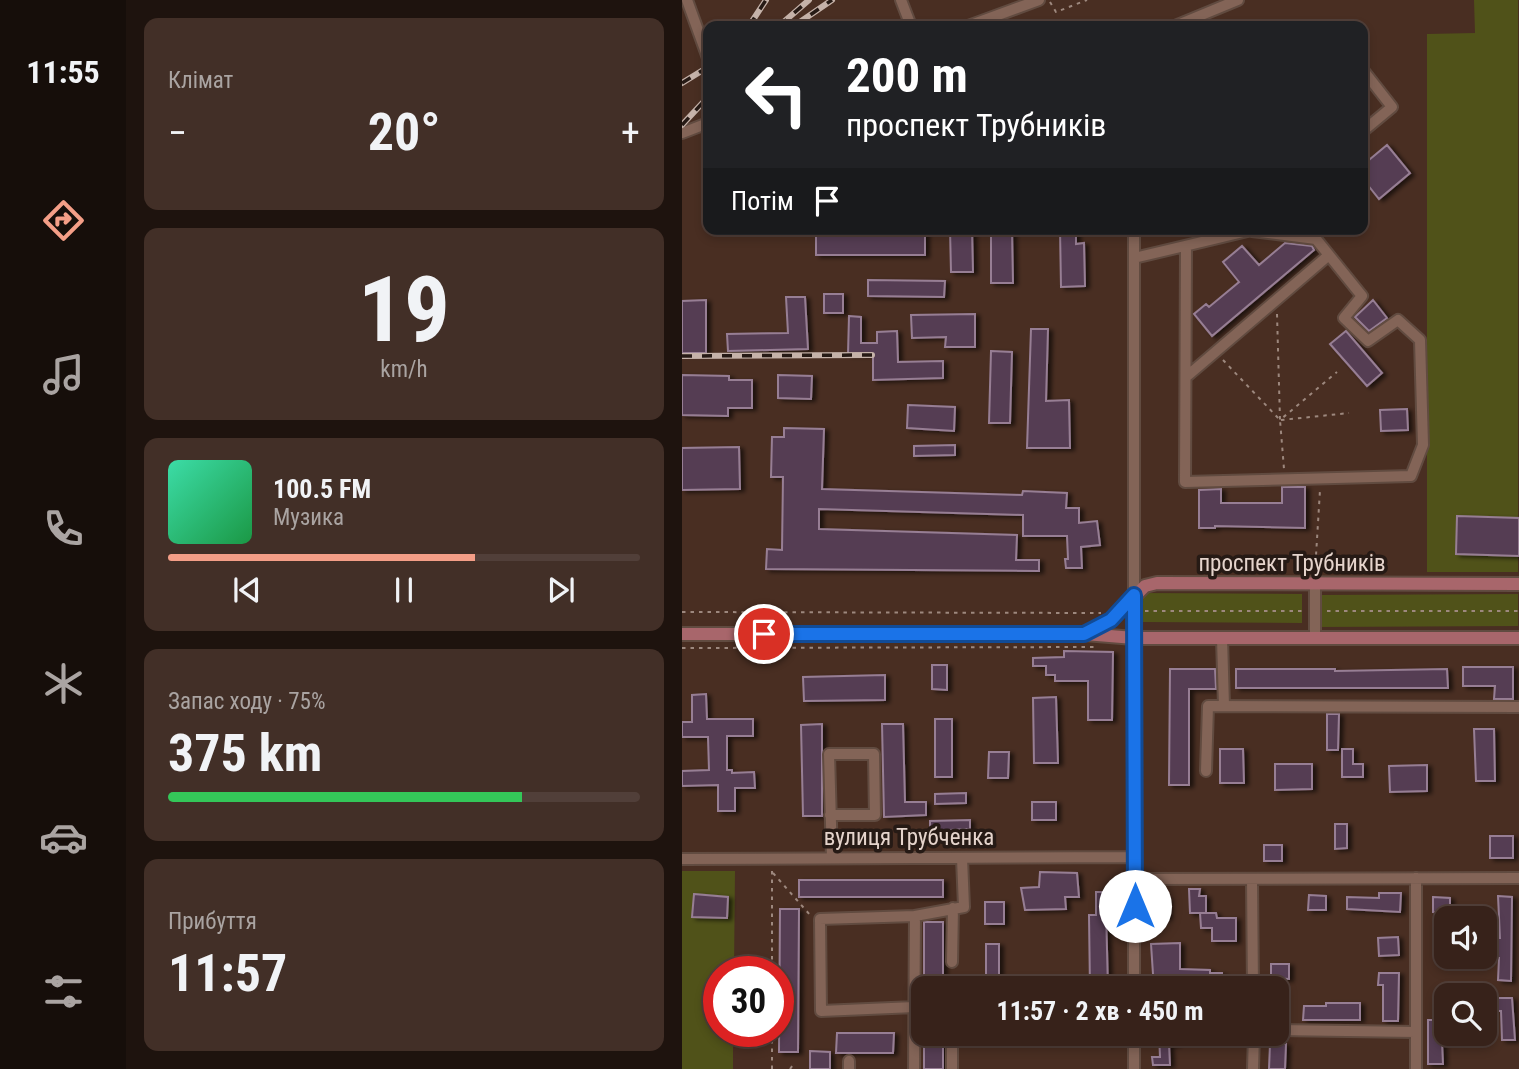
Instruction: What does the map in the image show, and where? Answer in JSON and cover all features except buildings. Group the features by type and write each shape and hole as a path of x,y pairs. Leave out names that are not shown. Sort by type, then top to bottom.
{"main road":[{"name":"проспект Трубників","path":"1084,634 1111,620 1145,586 1157,583 1518,584"},
{"path":"682,634 1518,638"}],"street":[{"path":"687,0 703,44"},
{"path":"901,0 909,21"},
{"path":"981,21 1038,0"},
{"path":"1187,21 1238,0"},
{"path":"1368,76 1392,107 1368,127"},
{"path":"682,132 703,125"},
{"path":"1134,235 1134,976"},
{"path":"1134,258 1233,235"},
{"path":"1186,246 1185,482 1411,476 1423,445 1420,340 1398,320 1367,341 1344,317 1362,296 1316,239 1288,235"},
{"path":"1186,377 1329,255"},
{"path":"1315,584 1315,638"},
{"path":"1222,638 1224,706"},
{"path":"1206,771 1208,706 1518,707"},
{"path":"830,815 875,815 874,754 829,754 830,815 832,858"},
{"name":"вулиця Трубченка","path":"682,859 1136,857"},
{"path":"911,1007 821,1011 820,919 915,916 964,907 962,858"},
{"path":"1416,878 1416,1069"},
{"path":"1135,879 1518,878"},
{"path":"1252,879 1253,976"},
{"path":"952,962 953,908"},
{"path":"915,916 915,976"},
{"path":"1289,1030 1416,1032"},
{"path":"914,1046 914,1069"},
{"path":"952,1046 952,1069"},
{"path":"1134,1046 1134,1069"},
{"path":"1253,1069 1254,1046"}],"path":[{"path":"1048,0 1056,12 1087,0"},
{"path":"1277,299 1279,420 1285,479"},
{"path":"1216,352 1279,420"},
{"path":"1279,420 1337,372"},
{"path":"1279,420 1349,413"},
{"path":"1315,584 1320,478"},
{"path":"682,612 1117,613"},
{"path":"682,648 1093,647"},
{"path":"768,859 772,872 772,956"},
{"path":"772,872 812,918 820,919"},
{"path":"772,1047 772,1069"},
{"path":"790,1069 793,1065"}],"shaded area":[{"path":"1474,0 1518,0 1518,572 1427,572 1427,34 1475,33"},
{"path":"1143,593 1302,594 1302,623 1143,622"},
{"path":"1518,594 1518,626 1320,627 1320,595"},
{"path":"682,871 735,871 734,956 703,956 703,1047 733,1047 733,1069 682,1069"}],"railway":[{"path":"752,21 766,0"},
{"path":"785,21 809,0"},
{"path":"801,21 832,0"},
{"path":"682,83 703,70"},
{"path":"682,125 703,102"},
{"path":"682,356 872,355"}],"route":[{"path":"764,634 1084,634 1111,620 1134,595 1135,906"}]}
